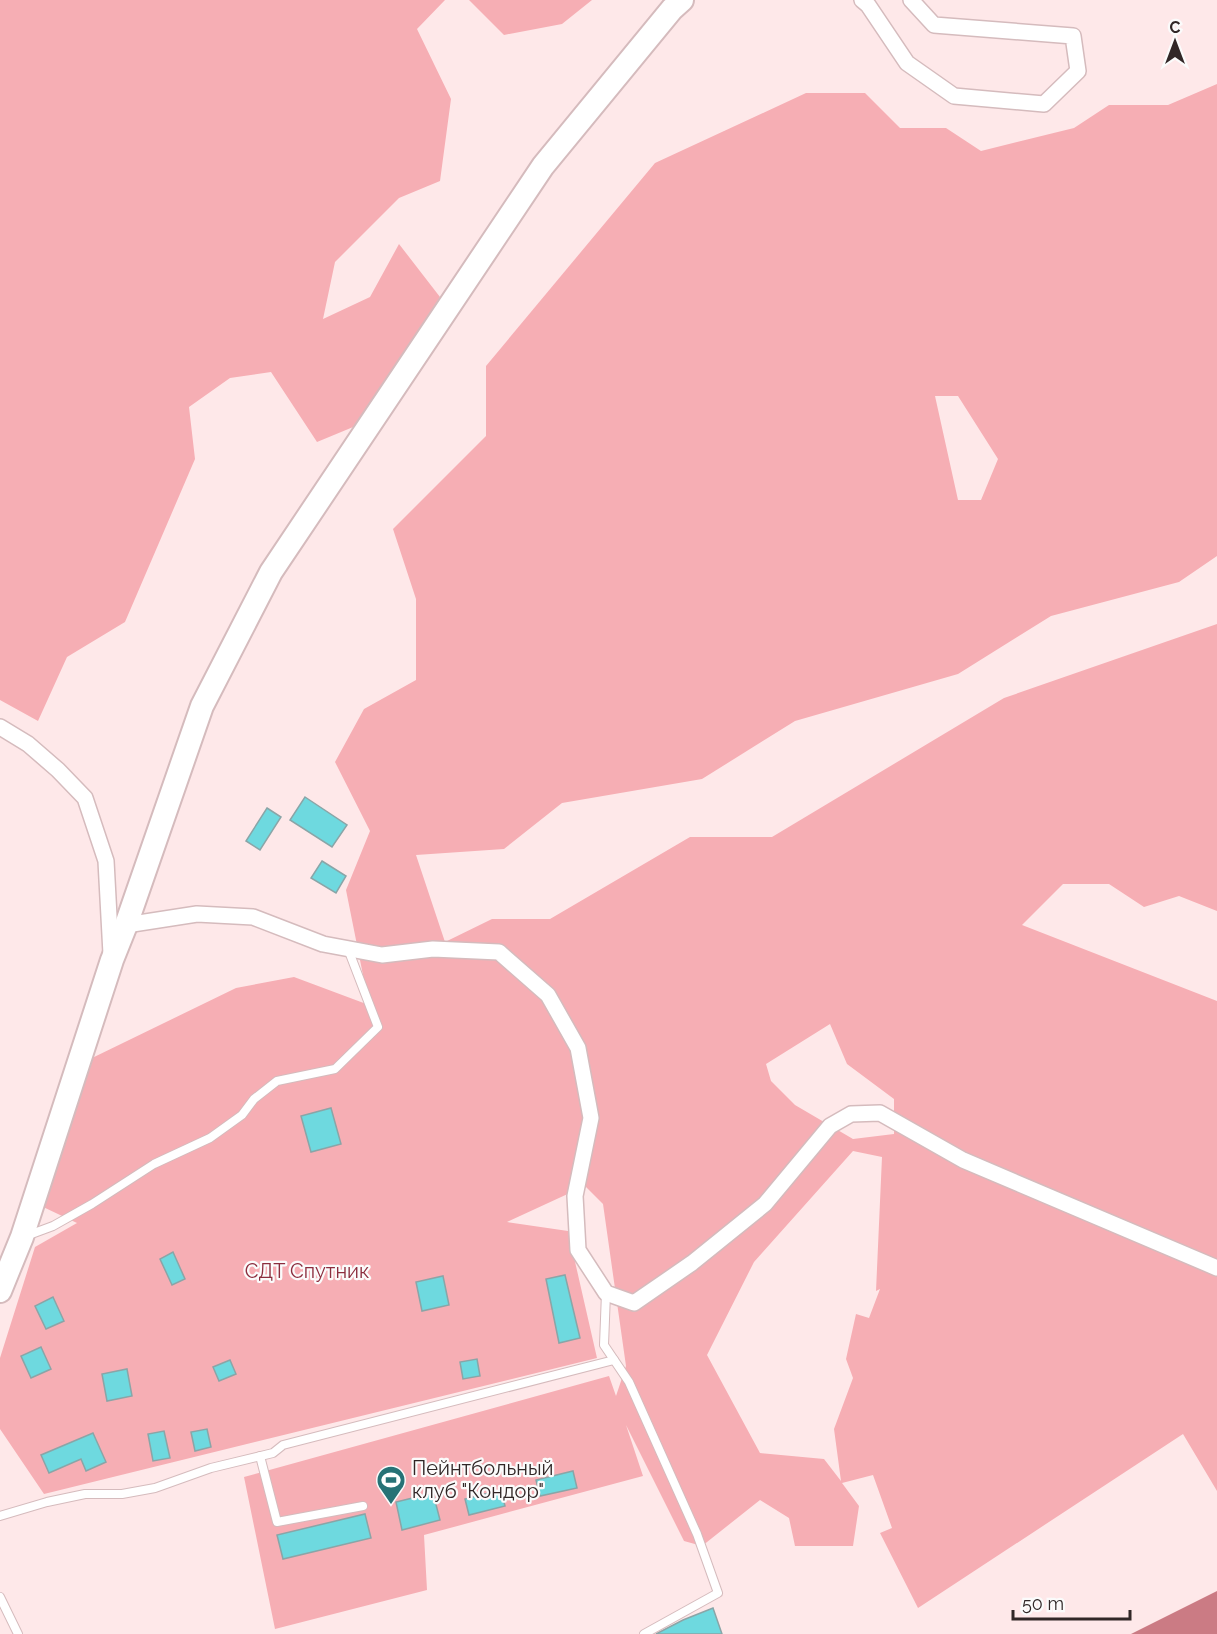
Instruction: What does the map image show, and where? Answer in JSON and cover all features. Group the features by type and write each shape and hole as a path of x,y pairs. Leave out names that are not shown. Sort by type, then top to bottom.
{"main road":[{"path":"0,1291 22,1237 112,960 126,926 202,706 271,572 543,166 672,9 682,0"}],"street":[{"path":"862,0 907,63 954,96 1044,104 1078,71 1072,36 934,25 911,0"},
{"path":"0,727 28,744 85,798 106,861 112,960"},
{"path":"126,926 197,914 253,917 323,944 382,955 433,949 499,952 548,995 579,1048 591,1118 575,1196 579,1250 606,1293 634,1303 692,1263 765,1204 830,1126 851,1114 880,1113 963,1160 1217,1268"}],"lane":[{"path":"22,1237 53,1226 154,1164 210,1138 242,1114 254,1099 277,1081 335,1069 378,1027 348,949"},
{"path":"606,1293 604,1345 629,1382 692,1523 718,1593 644,1634"},
{"path":"0,1516 85,1494 122,1494 155,1488 211,1468 273,1453 284,1445 614,1360"},
{"path":"260,1456 277,1522 363,1506"},
{"path":"0,1597 18,1634"}],"green space":[{"path":"0,0 445,0 417,29 451,99 440,181 399,198 335,262 323,319 370,297 399,244 440,297 358,425 317,442 271,372 230,378 189,407 195,459 125,622 67,657 38,721 0,700"},
{"path":"469,0 592,0 562,24 504,35"},
{"name":"СДТ Спутник","path":"1217,84 1217,556 1179,582 1051,616 958,674 795,721 702,779 562,803 504,849 416,855 445,942 492,919 550,919 690,837 772,837 1004,698 1217,624 1217,911 1179,896 1144,907 1109,884 1063,884 1022,925 1217,1001 1217,1491 1183,1434 918,1608 880,1533 892,1528 873,1475 842,1483 859,1506 853,1546 795,1546 789,1518 760,1500 702,1546 684,1541 626,1425 643,1476 424,1535 427,1590 275,1629 244,1477 609,1376 616,1396 626,1366 603,1204 585,1186 507,1222 568,1231 597,1358 44,1494 0,1429 0,1358 35,1247 77,1223 41,1206 90,1059 236,988 294,977 369,1005 346,890 370,831 335,762 364,709 416,680 416,599 393,529 486,436 486,366 655,163 806,93 865,93 900,128 946,128 981,151 1074,128 1109,105 1168,105","holes":["935,396 958,396 998,459 981,500 958,500","830,1024 847,1064 894,1099 894,1134 853,1139 795,1105 771,1081 766,1064","853,1151 882,1157 876,1291 880,1289 869,1318 856,1314 846,1359 853,1378 834,1429 841,1481 824,1459 760,1453 707,1355 754,1262"]}],"shaded area":[{"path":"1217,1591 1217,1634 1131,1634"}],"building":[{"path":"305,797 347,825 332,847 290,820"},
{"path":"267,808 281,817 260,850 246,841"},
{"path":"322,861 346,876 336,893 311,878"},
{"path":"331,1108 341,1144 311,1152 301,1116"},
{"path":"173,1252 185,1279 172,1285 160,1259"},
{"path":"565,1275 580,1338 559,1343 546,1279"},
{"path":"443,1276 449,1305 422,1311 416,1282"},
{"path":"53,1297 64,1321 46,1329 35,1306"},
{"path":"41,1347 51,1369 31,1378 21,1356"},
{"path":"477,1359 480,1376 463,1379 460,1362"},
{"path":"230,1360 236,1374 219,1381 213,1367"},
{"path":"127,1369 132,1396 107,1401 102,1374"},
{"path":"207,1429 211,1447 195,1451 191,1432"},
{"path":"164,1431 170,1458 153,1461 148,1434"},
{"path":"93,1433 106,1462 86,1471 81,1459 49,1473 41,1455"},
{"path":"573,1471 577,1488 540,1496 536,1480"},
{"path":"501,1490 505,1506 469,1515 465,1499"},
{"path":"433,1493 440,1520 402,1530 396,1502"},
{"path":"365,1514 371,1538 283,1559 277,1535"},
{"path":"713,1608 722,1634 656,1634 683,1620"}],"place":[{"name":"Пейнтбольный клуб \"Кондор\"","path":"391,1506"}]}
